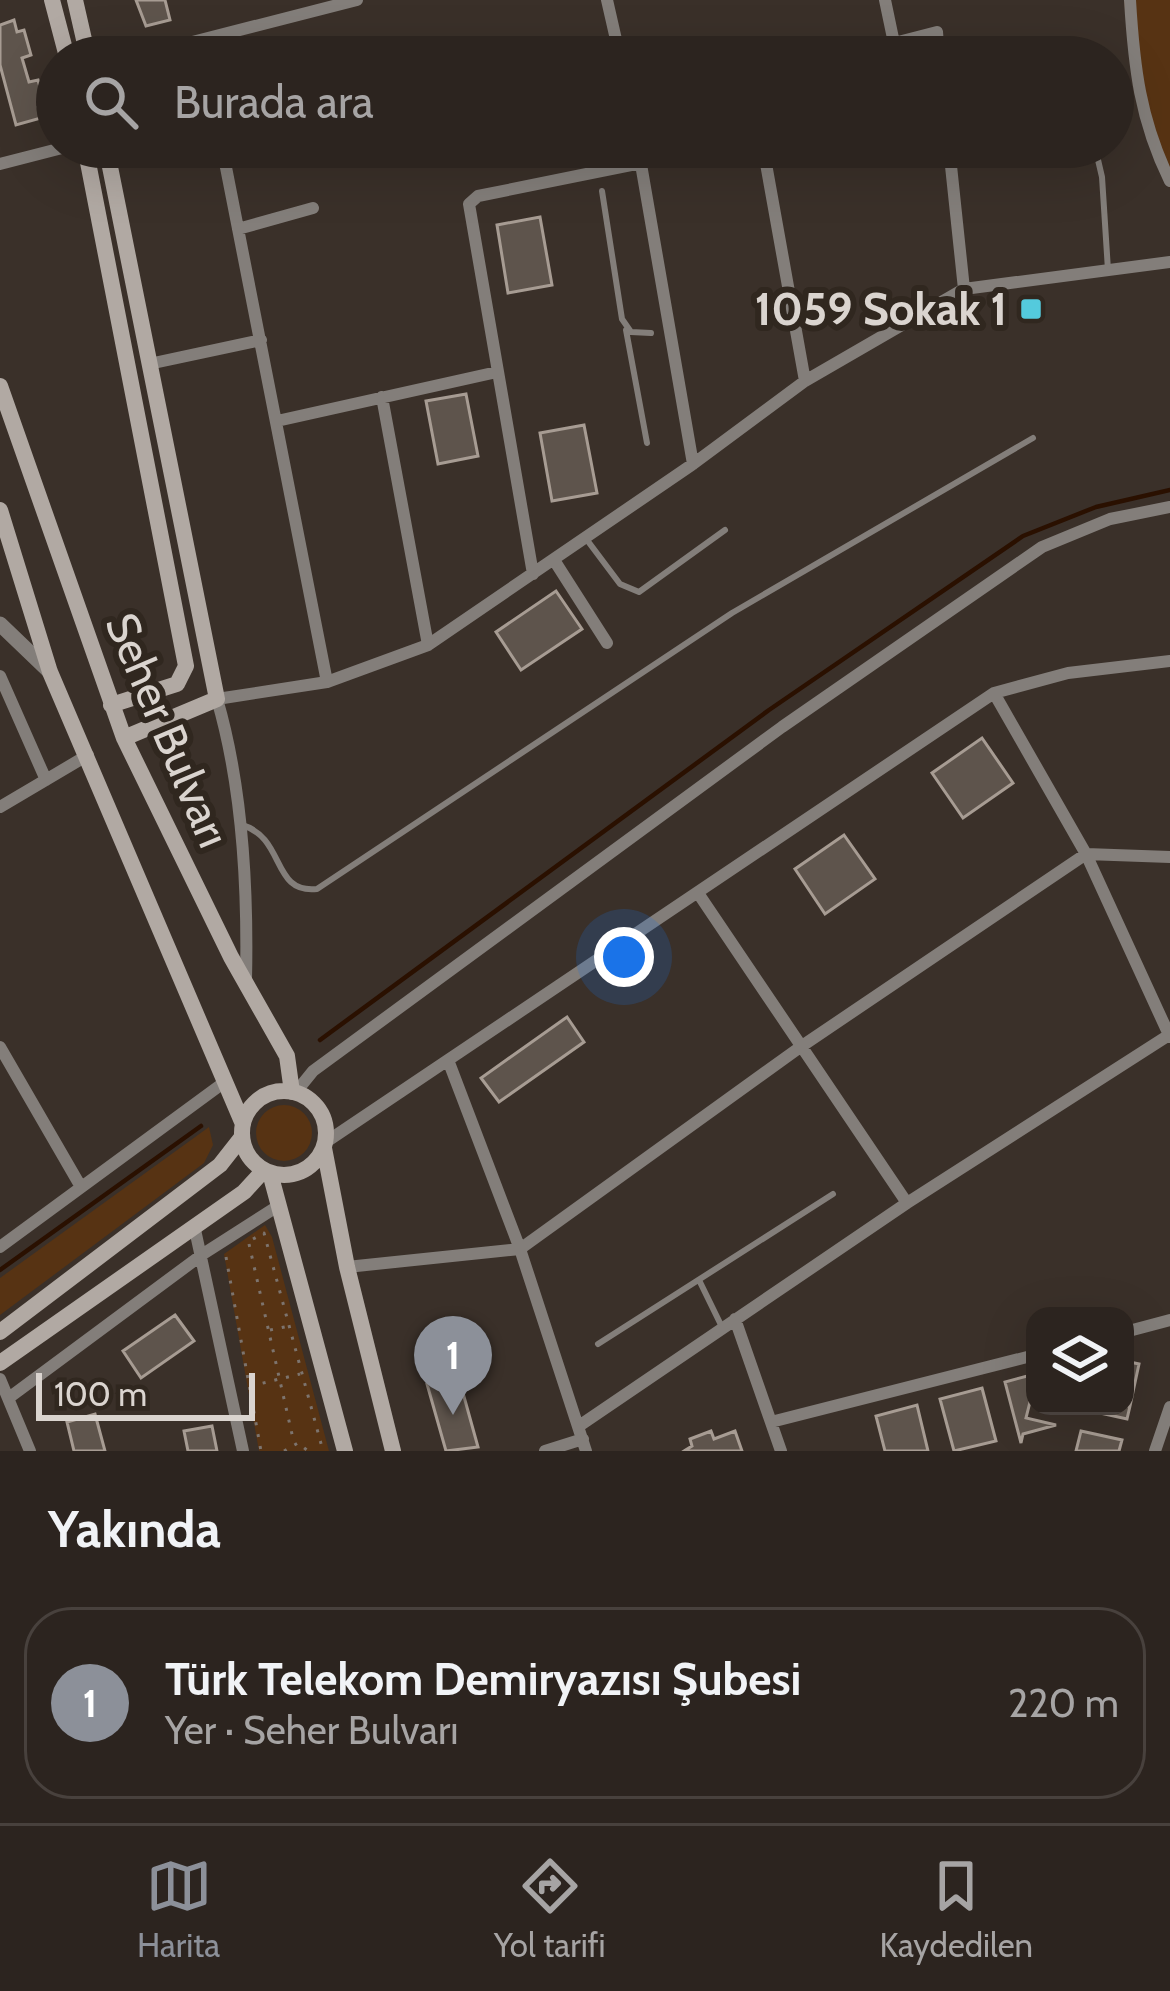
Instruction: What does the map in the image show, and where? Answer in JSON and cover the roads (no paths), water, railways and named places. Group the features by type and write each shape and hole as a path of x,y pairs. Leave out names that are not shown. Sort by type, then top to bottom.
{"main road":[{"path":"52,0 61,36"},
{"path":"75,0 83,36"},
{"path":"89,168 186,666 177,684 111,705"},
{"path":"110,168 217,699 124,738"},
{"name":"Seher Bulvarı","path":"0,386 124,738 246,984 287,1056 294,1092"},
{"name":"Seher Bulvarı","path":"0,510 50,672 226,1081 242,1130"},
{"path":"0,1332 220,1165 254,1103 264,1096 294,1092 318,1107 324,1118 347,1267 393,1451"},
{"path":"242,1130 250,1159 281,1176 305,1170 325,1145"},
{"path":"267,1172 327,1450"},
{"path":"0,1363 267,1172"}],"street":[{"path":"219,36 357,0"},
{"path":"607,0 615,36"},
{"path":"885,0 893,36"},
{"path":"1130,0 1132,36"},
{"path":"1134,77 1153,146 1170,181"},
{"path":"0,164 36,155"},
{"path":"226,168 327,682"},
{"path":"533,574 468,208 478,196 616,168"},
{"path":"642,168 693,464"},
{"path":"767,168 805,381"},
{"path":"951,168 964,289"},
{"path":"238,229 313,208"},
{"path":"246,984 239,824 230,748 217,699 327,682 428,645 693,464 805,381 964,289 1170,262"},
{"path":"149,364 261,340"},
{"path":"277,421 497,372"},
{"path":"382,398 428,645"},
{"path":"294,1092 313,1071 763,741 1042,547 1110,519 1170,507"},
{"path":"554,560 607,643"},
{"path":"0,624 50,672"},
{"path":"325,1145 994,693 1068,673 1170,662"},
{"path":"0,676 46,780"},
{"path":"545,1451 583,1439 735,1319 1169,1036 1086,854 994,693"},
{"path":"0,807 88,755"},
{"path":"347,1267 520,1250 799,1048 1086,854 1170,857"},
{"path":"698,893 907,1203"},
{"path":"0,1047 81,1187"},
{"path":"448,1060 520,1250 583,1439"},
{"path":"0,1246 226,1081"},
{"path":"10,1397 203,1254 278,1206"},
{"path":"194,1225 243,1451"},
{"path":"735,1319 781,1451"},
{"path":"1134,1330 1170,1321"},
{"path":"771,1422 1026,1357"},
{"path":"0,1379 30,1451"},
{"path":"1155,1451 1170,1407"}],"lane":[{"path":"1100,168 1108,270"},
{"path":"602,191 647,443"},
{"path":"626,330 651,333"},
{"path":"239,824 266,838 290,886 300,891 317,889 732,613 1033,438"},
{"path":"586,538 620,584 639,592 725,530"},
{"path":"598,1344 833,1194"},
{"path":"699,1280 723,1328"}],"waterway":[{"path":"320,1040 769,710 1023,536 1096,507 1170,490"},
{"path":"0,1270 201,1126"}],"place":[{"name":"1059 Sokak 1","path":"1031,309"},
{"name":"Türk Telekom Demiryazısı Şubesi","path":"453,1415"}]}
